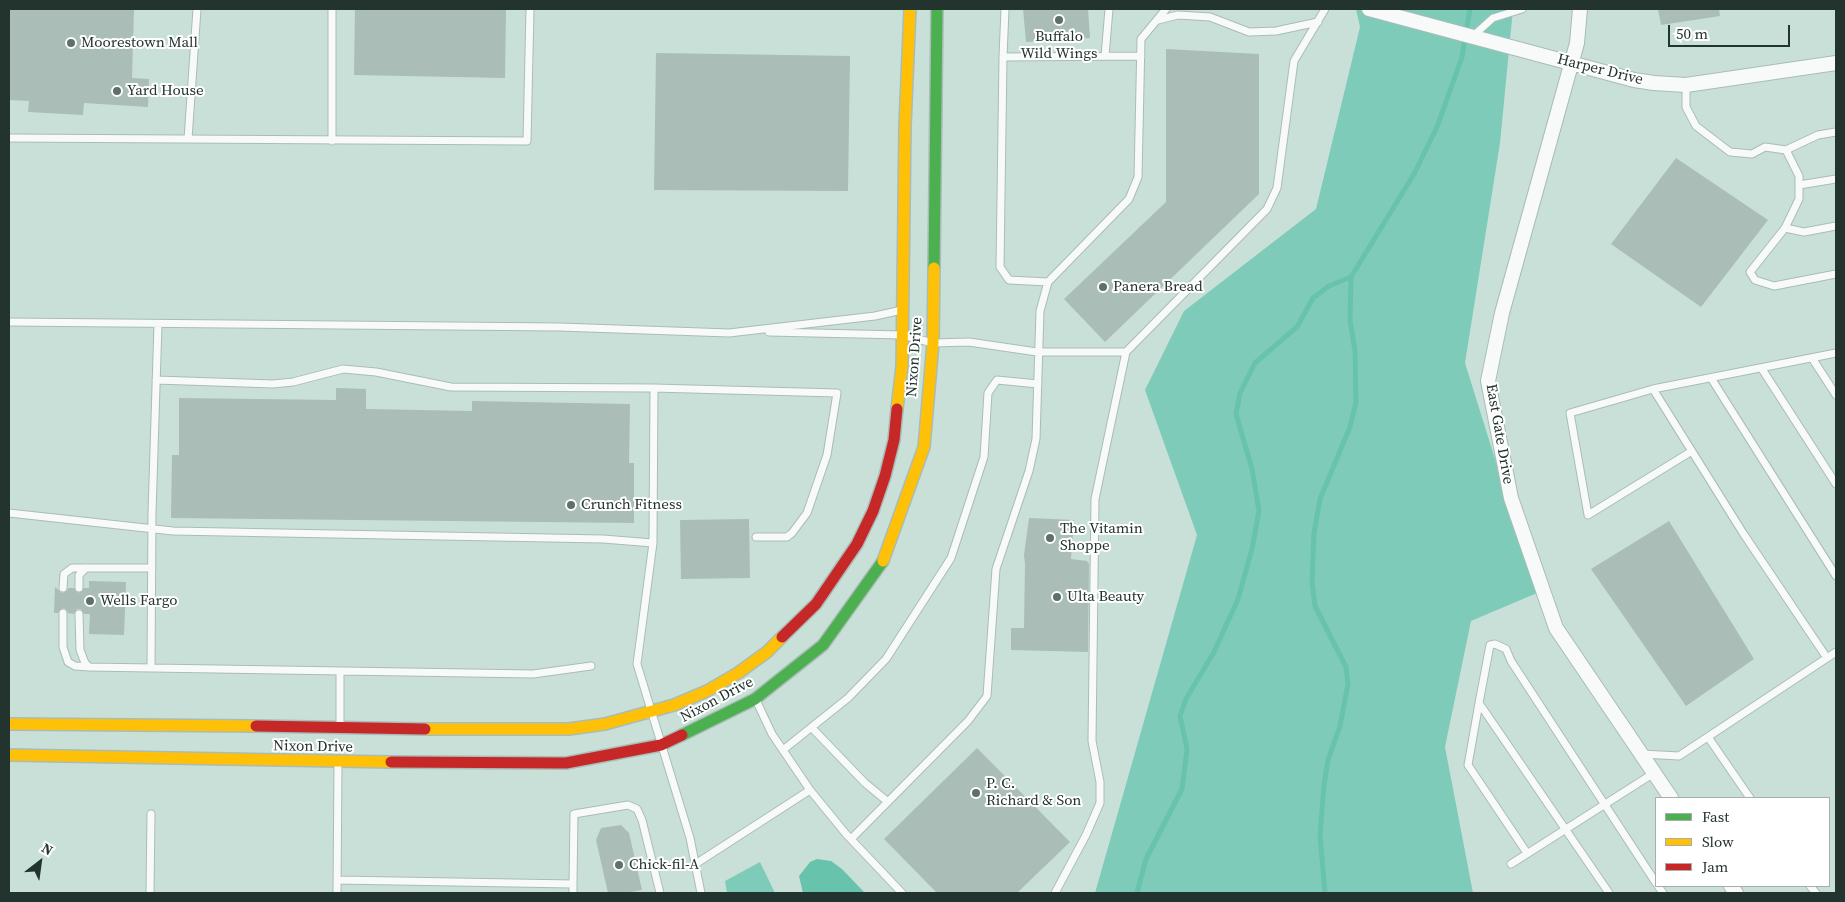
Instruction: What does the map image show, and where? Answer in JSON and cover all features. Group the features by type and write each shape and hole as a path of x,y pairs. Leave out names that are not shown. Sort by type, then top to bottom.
{"street":[{"name":"Nixon Drive","path":"9,724 465,730 569,729 605,724 652,712 707,691 756,660 793,629 838,575 857,544 872,511 885,476 894,440 899,403 902,335 905,125 910,9"},
{"name":"Nixon Drive","path":"9,755 338,762 566,763 661,745 755,699 823,645 887,556 924,447 933,343 937,9"},
{"name":"Harper Drive","path":"1369,9 1634,80 1686,84 1836,63"},
{"name":"East Gate Drive","path":"1580,9 1576,43 1502,313 1488,381 1511,498 1556,628 1670,797"}],"lane":[{"path":"188,139 197,9"},
{"path":"332,9 332,141"},
{"path":"9,138 527,141 530,9"},
{"path":"1005,9 1000,267 1009,280 1048,282"},
{"path":"1105,56 1109,9"},
{"path":"851,839 968,721 987,696 996,569 1029,471 1036,439 1037,352 1040,311 1048,282 1130,199 1138,178 1141,39 1166,9"},
{"path":"1055,893 1100,803 1100,782 1092,741 1095,499 1126,352 1267,209 1277,188 1294,61 1325,9"},
{"path":"1472,37 1493,18 1522,9"},
{"path":"1158,20 1178,15 1210,17 1249,32 1276,31 1318,22"},
{"path":"1003,57 1141,56"},
{"path":"1686,84 1686,108 1696,126 1730,152 1752,154 1765,147 1786,150 1818,135 1836,132"},
{"path":"1786,150 1799,176 1799,199 1785,228 1750,272 1755,280 1774,286 1836,274"},
{"path":"1799,185 1836,179"},
{"path":"1785,228 1804,232 1836,226"},
{"path":"746,331 875,316 902,310"},
{"path":"9,322 746,331 902,335 933,343 969,342 1037,352 1126,352"},
{"path":"152,668 152,568 158,324"},
{"path":"1692,451 1588,515 1570,413 1653,389 1836,353"},
{"path":"1812,358 1836,395"},
{"path":"156,380 273,384 293,382 343,369 376,372 452,387 654,388 837,393 827,455 807,513 787,537 756,537"},
{"path":"1762,369 1836,484"},
{"path":"1712,378 1836,576"},
{"path":"783,750 848,698 886,659 951,558 984,457 988,393 997,380 1038,384"},
{"path":"654,388 653,543 637,664 696,863 701,893"},
{"path":"1653,389 1827,658"},
{"path":"9,513 153,529 594,539 653,543"},
{"path":"79,588 79,575 82,570 92,568"},
{"path":"63,588 63,577 68,570 152,568"},
{"path":"63,613 63,646 68,662 75,666 533,674 591,666"},
{"path":"79,614 80,650 85,664 92,667"},
{"path":"1527,854 1468,765 1490,646 1496,644 1506,649 1655,881"},
{"path":"1641,754 1679,756 1836,652"},
{"path":"340,671 340,727"},
{"path":"755,699 783,750 810,790 851,839 902,893"},
{"path":"1479,703 1609,893"},
{"path":"812,728 865,783 888,802"},
{"path":"1708,737 1749,797"},
{"path":"337,893 338,762"},
{"path":"1511,864 1654,773"},
{"path":"696,863 810,790"},
{"path":"573,893 574,814 625,805 637,810 648,841 660,893"},
{"path":"150,893 151,814"},
{"path":"337,880 573,884"}],"shaded area":[{"path":"1356,9 1513,9 1500,143 1465,363 1537,593 1471,621 1445,747 1473,893 1095,893 1197,535 1145,390 1184,311 1316,209 1360,27"},
{"path":"817,859 831,861 842,869 865,893 803,893 799,876 810,862"},
{"path":"760,862 775,893 727,893 725,881"}],"building":[{"name":"Moorestown Mall","path":"9,9 134,9 132,78 149,79 148,107 84,103 83,115 28,112 29,101 9,100"},
{"path":"355,9 506,9 505,78 354,75"},
{"path":"1023,9 1088,9 1090,38 1026,42"},
{"path":"1658,9 1719,9 1720,16 1661,25"},
{"path":"1166,49 1259,54 1259,194 1105,342 1064,299 1166,202"},
{"path":"656,53 850,56 848,191 654,190"},
{"path":"1676,158 1768,220 1701,307 1611,244"},
{"path":"336,388 366,389 366,409 472,411 472,401 630,404 629,463 634,463 634,523 171,518 172,455 179,455 179,398 336,400"},
{"name":"Ulta Beauty","path":"1029,518 1074,520 1071,559 1087,561 1089,564 1088,652 1011,650 1011,628 1024,628 1024,555"},
{"path":"749,519 750,578 681,579 680,520"},
{"path":"1669,521 1754,659 1686,706 1591,569"},
{"name":"Wells Fargo","path":"89,581 126,582 124,635 89,634 90,614 84,614 81,609 77,609 74,614 68,613 63,608 58,613 54,613 55,587 62,593 67,591 68,588 74,588 79,593 84,588 89,588"},
{"name":"P. C. Richard & Son","path":"977,748 1070,842 1017,893 937,893 884,839"},
{"name":"Chick-fil-A","path":"621,825 629,833 642,890 608,893 596,840 601,828"}],"waterway":[{"path":"1325,893 1320,835 1324,785 1328,760 1340,726 1348,684 1346,667 1315,606 1312,582 1314,533 1320,499 1350,427 1356,402 1355,351 1350,320 1351,277 1414,174 1437,127 1462,57 1470,9"},
{"path":"1137,893 1146,859 1182,789 1187,749 1180,716 1186,699 1214,652 1238,599 1252,549 1259,511 1252,469 1236,414 1240,393 1255,363 1297,327 1313,298 1329,286 1351,277"}],"traffic: fast":[{"path":"934,268 937,9"},
{"path":"682,735 755,699 823,645 883,561"}],"traffic: slow":[{"path":"897,409 902,366 905,125 910,9"},
{"path":"883,561 924,447 933,343 934,268"},
{"path":"425,729 569,729 605,724 674,705 707,691 738,673 767,652 782,637"},
{"path":"9,724 256,726"},
{"path":"9,755 391,762"}],"traffic: jam":[{"path":"782,637 816,604 857,544 873,511 885,476 894,440 897,409"},
{"path":"256,726 425,729"},
{"path":"391,762 566,763 661,745 682,735"}],"place":[{"name":"Buffalo Wild Wings","path":"1059,20"},
{"name":"Moorestown Mall","path":"71,43"},
{"name":"Yard House","path":"117,91"},
{"name":"Panera Bread","path":"1103,287"},
{"name":"Crunch Fitness","path":"571,505"},
{"name":"The Vitamin Shoppe","path":"1050,538"},
{"name":"Ulta Beauty","path":"1057,597"},
{"name":"Wells Fargo","path":"90,601"},
{"name":"P. C. Richard & Son","path":"976,793"},
{"name":"Chick-fil-A","path":"619,865"}]}
